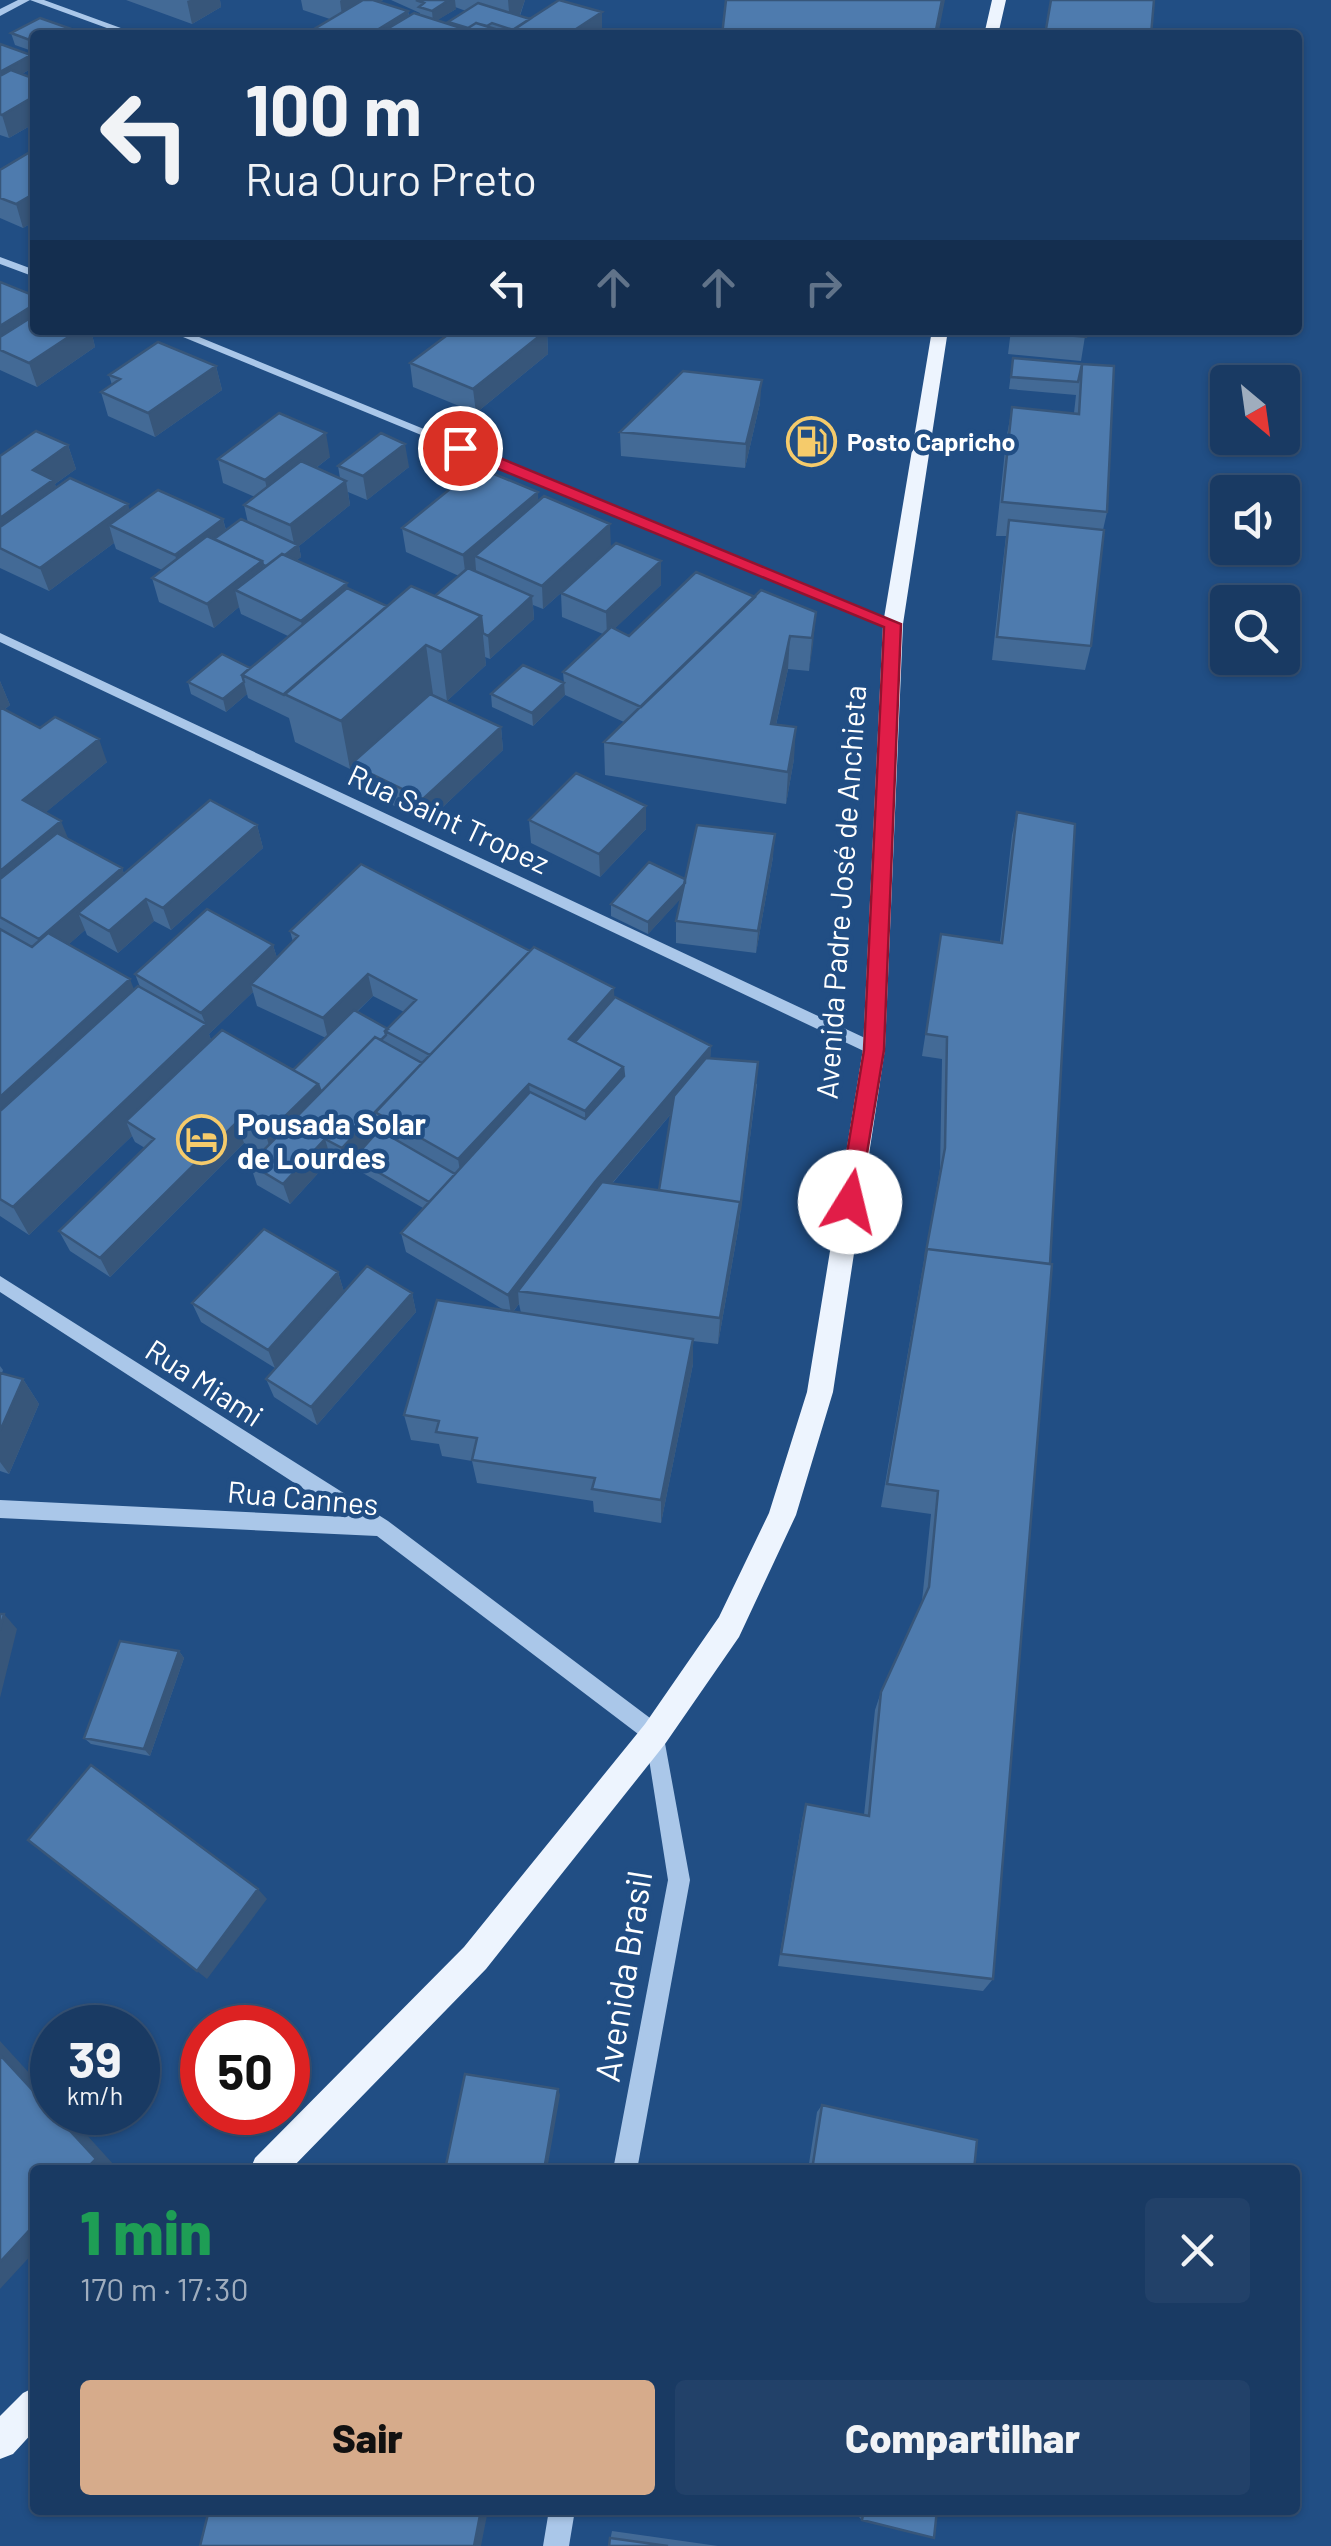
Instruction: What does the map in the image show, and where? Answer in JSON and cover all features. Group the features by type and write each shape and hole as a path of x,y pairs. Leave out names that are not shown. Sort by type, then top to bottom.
{"main road":[{"path":"992,30 999,0"},
{"name":"Avenida Padre José de Anchieta","path":"271,2165 475,1958 656,1734 729,1627 782,1514 820,1392 874,1050 893,624 939,335"},
{"path":"0,2441 30,2410"}],"street":[{"path":"0,13 25,0"},
{"path":"35,0 121,30"},
{"path":"0,260 30,272"},
{"path":"184,335 893,624"},
{"name":"Rua Saint Tropez","path":"0,637 874,1050"},
{"name":"Rua Miami","path":"0,1283 381,1527"},
{"name":"Rua Cannes","path":"0,1510 381,1527 656,1734"},
{"name":"Avenida Brasil","path":"626,2165 678,1880 656,1734"},
{"path":"556,2546 561,2515"}],"building":[{"path":"363,0 408,11 377,30 312,30"},
{"path":"416,0 449,0 432,11 419,7 424,3"},
{"path":"559,0 602,12 575,30 513,30"},
{"path":"726,0 942,0 936,30 723,30"},
{"path":"1051,0 1154,0 1151,30 1046,30"},
{"path":"478,3 530,19 513,30 492,23 476,23 468,28 448,22"},
{"path":"414,13 461,28 458,30 385,30"},
{"path":"40,18 74,30 30,30 30,40 11,33"},
{"path":"476,23 498,30 465,30"},
{"path":"0,44 30,55 30,56 0,72"},
{"path":"11,70 30,77 30,101 2,115 0,114 0,76"},
{"path":"30,152 30,196 16,204 0,198 0,170"},
{"path":"0,282 30,294 30,307 0,326"},
{"path":"30,318 30,335 71,335 29,363 0,350 0,337"},
{"path":"447,335 541,335 473,389 410,363"},
{"path":"158,342 216,366 148,413 101,392 120,379 109,375"},
{"path":"1013,358 1082,364 1078,382 1011,377"},
{"path":"1082,364 1114,366 1107,512 1002,502 1012,407 1079,414"},
{"path":"683,371 762,380 746,444 620,432"},
{"path":"279,413 326,433 265,480 218,459"},
{"path":"36,431 68,445 33,470 53,480 0,518 0,456"},
{"path":"381,433 405,444 363,476 338,466"},
{"path":"301,461 346,481 290,525 244,505"},
{"path":"477,467 538,492 463,555 402,528"},
{"path":"70,478 128,504 40,568 0,548 0,527"},
{"path":"158,490 223,519 175,555 109,525"},
{"path":"544,496 610,524 542,586 475,556"},
{"path":"241,519 298,545 266,566 214,539"},
{"path":"1009,520 1104,530 1091,646 997,637"},
{"path":"207,536 262,561 207,604 152,578"},
{"path":"616,543 661,561 606,612 561,593"},
{"path":"282,554 347,583 301,621 235,590"},
{"path":"468,568 532,596 488,636 483,633 481,616 435,596"},
{"path":"696,572 755,597 641,707 563,672 611,627 629,636"},
{"path":"411,586 481,616 441,652 426,645 341,721 284,694"},
{"path":"347,588 387,606 284,695 242,675"},
{"path":"761,590 816,612 812,638 790,636 771,724 796,727 788,772 604,742"},
{"path":"222,654 250,668 242,675 244,682 223,699 188,682"},
{"path":"523,665 564,683 532,713 491,694"},
{"path":"430,694 501,727 423,799 351,764"},
{"path":"0,707 40,728 55,717 99,739 23,800 61,821 0,871"},
{"path":"576,773 646,806 599,854 529,820"},
{"path":"210,800 257,825 163,908 146,899 109,931 78,913"},
{"path":"1017,812 1075,824 1050,1264 927,1249 925,1257 945,1148 947,1037 926,1034 941,934 1002,943"},
{"path":"697,825 775,834 758,931 676,921"},
{"path":"57,833 122,868 39,939 0,917 0,879"},
{"path":"649,862 685,879 685,883 648,922 611,904"},
{"path":"361,864 530,951 430,1055 385,1031 416,1000 368,974 323,1018 251,984 298,936 290,931"},
{"path":"207,909 273,945 201,1013 135,974"},
{"path":"0,929 32,947 48,933 130,979 0,1097"},
{"path":"534,947 614,988 569,1039 623,1067 585,1111 529,1084 458,1159 375,1112"},
{"path":"138,986 206,1024 13,1207 0,1199 0,1111"},
{"path":"615,997 711,1046 595,1182 508,1295 401,1233 530,1092 585,1119 624,1076 623,1067 575,1042"},
{"path":"354,1010 388,1029 386,1035 381,1040 375,1037 321,1092 318,1084 293,1070"},
{"path":"222,1030 318,1084 266,1135 237,1122 100,1258 59,1231 154,1139 126,1121"},
{"path":"375,1037 422,1063 342,1148 325,1139 283,1184 250,1164"},
{"path":"706,1058 758,1062 740,1210 740,1202 659,1190 674,1096"},
{"path":"379,1130 455,1174 429,1202 354,1158"},
{"path":"602,1182 740,1202 720,1318 518,1291"},
{"path":"264,1229 338,1272 268,1350 192,1303"},
{"path":"927,1249 1052,1264 993,1979 781,1954 806,1804 869,1816 881,1692 929,1587 938,1491 887,1484"},
{"path":"367,1266 412,1293 311,1407 266,1379"},
{"path":"437,1300 693,1339 661,1500 592,1489 595,1478 472,1460 477,1438 436,1432 439,1421 404,1415"},
{"path":"0,1373 23,1379 0,1431"},
{"path":"120,1641 179,1651 144,1749 84,1738"},
{"path":"91,1765 258,1889 197,1971 28,1840"},
{"path":"0,2055 30,2088 30,2135 74,2135 96,2159 90,2165 30,2165 30,2229 0,2262"},
{"path":"465,2074 558,2089 545,2165 446,2165"},
{"path":"822,2105 977,2140 974,2165 813,2165"},
{"path":"208,2515 480,2515 474,2546 200,2546"},
{"path":"863,2515 936,2515 934,2538 862,2520"},
{"path":"610,2538 668,2546 609,2546"}],"place":[{"name":"Posto Capricho","path":"812,441"},
{"name":"Pousada Solar de Lourdes","path":"202,1140"}],"route":[{"path":"460,448 893,624 874,1050 850,1202"}]}
